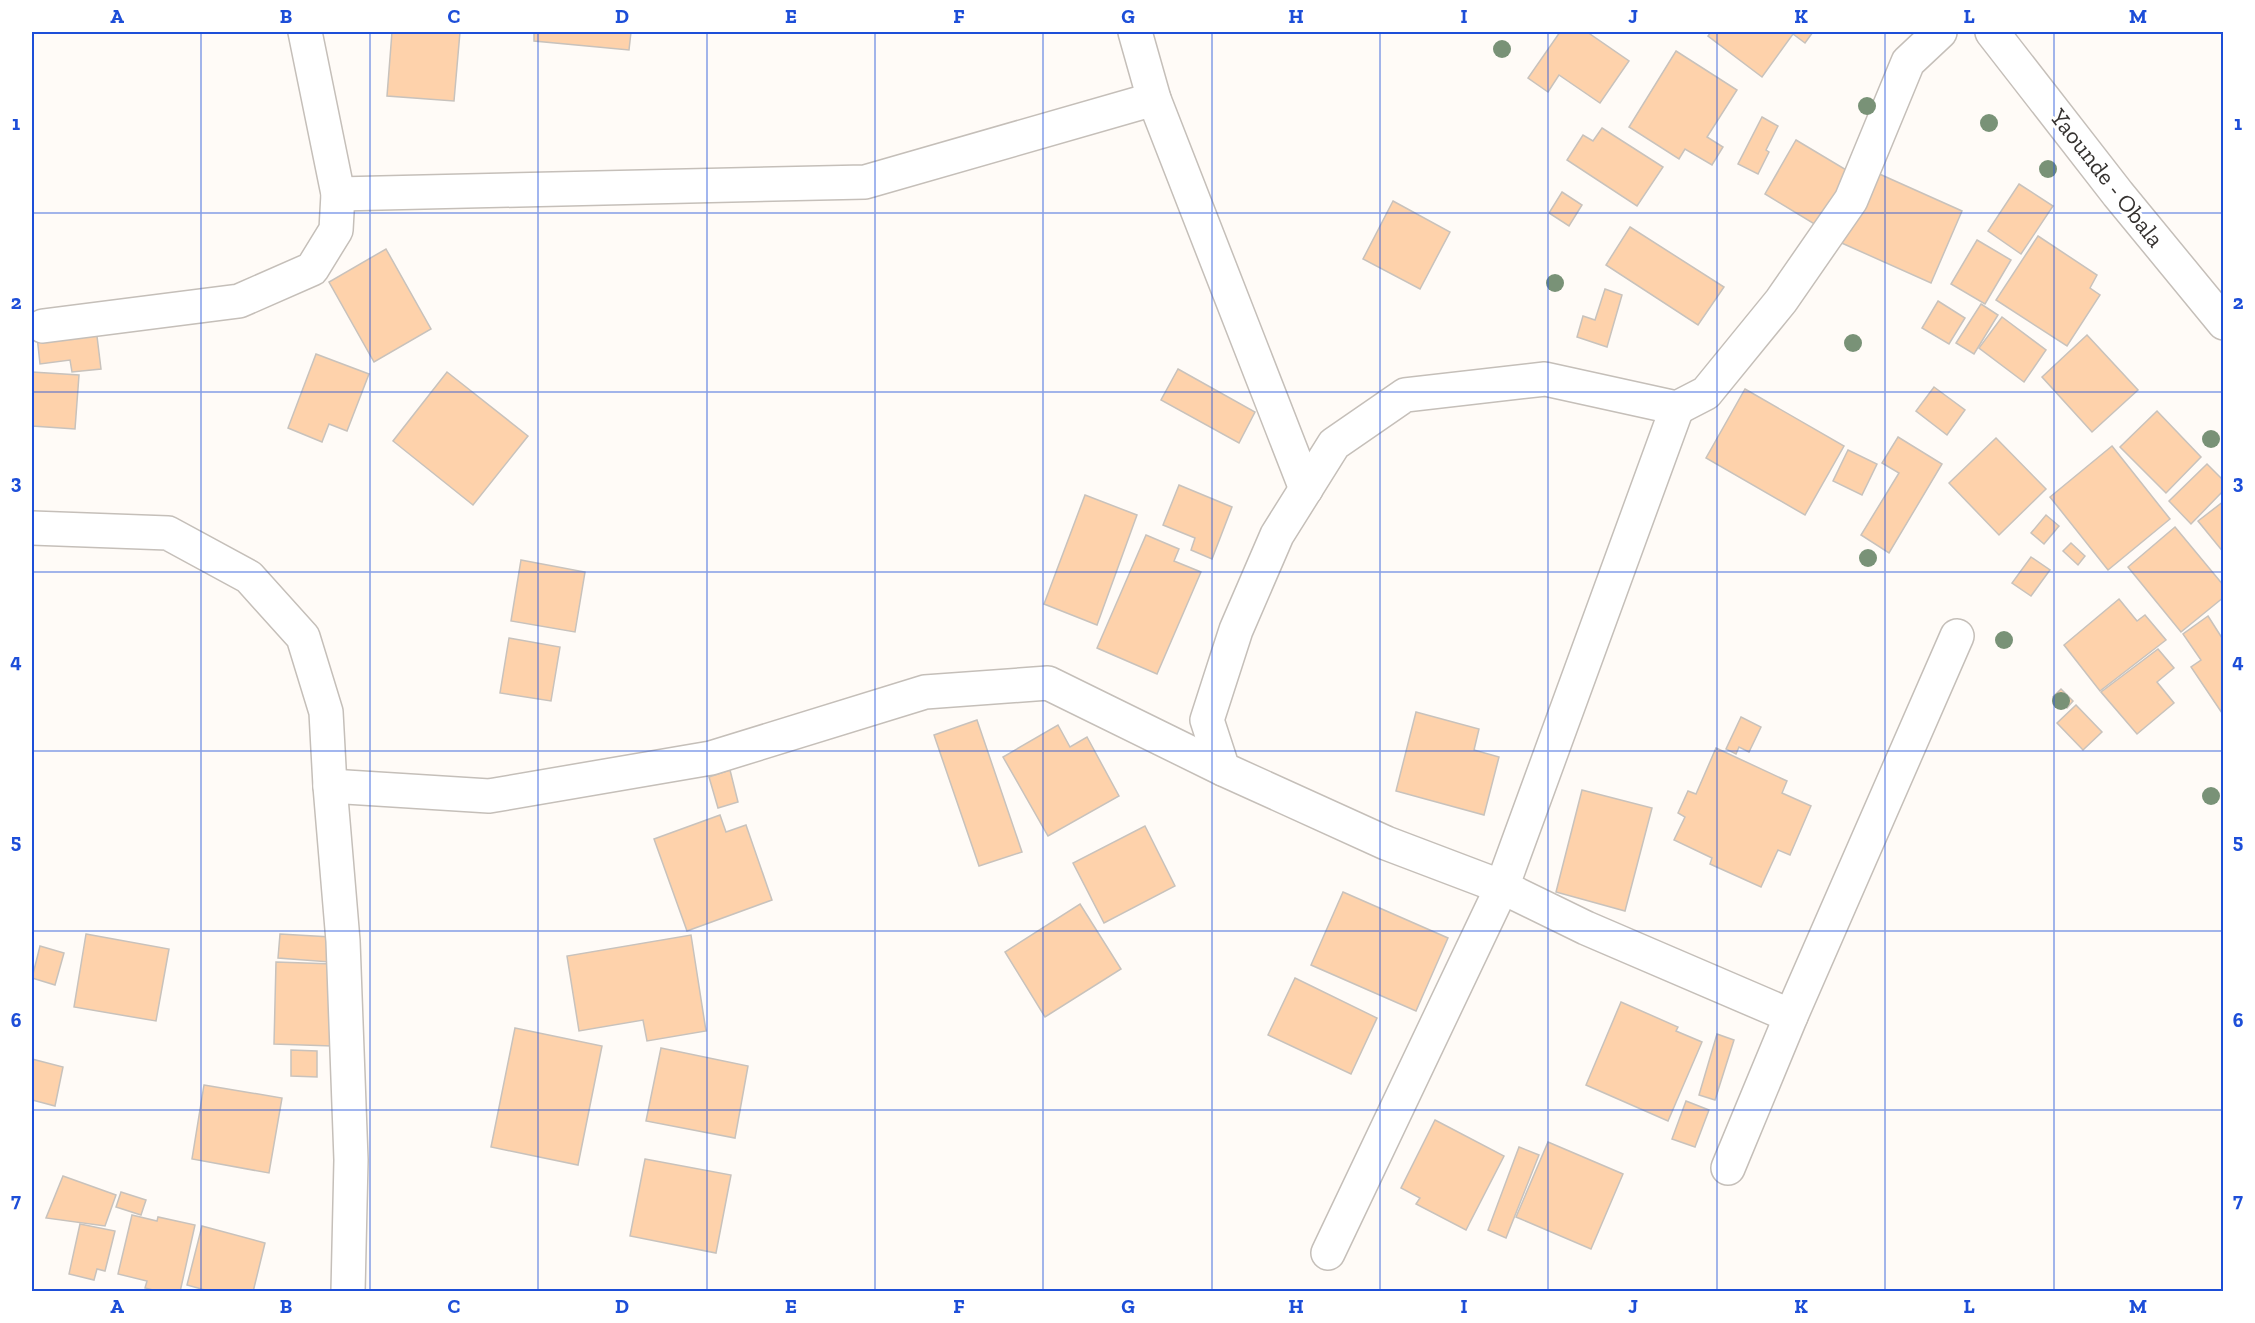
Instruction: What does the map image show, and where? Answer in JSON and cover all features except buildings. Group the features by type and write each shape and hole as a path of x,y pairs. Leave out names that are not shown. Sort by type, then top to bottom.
{"main road":[{"path":"43,326 239,301 312,269 336,230 338,194 305,32"},
{"path":"1135,32 1154,99 1306,489"},
{"path":"1223,769 1207,720 1236,630 1272,546 1334,444 1405,395 1545,379 1677,408 1706,393 1787,292 1851,200 1908,62 1940,32"},
{"name":"Yaounde - Obala","path":"1992,32 2118,194 2223,322"},
{"path":"338,194 865,182 1154,99"},
{"path":"1328,1253 1502,887 1677,408"},
{"path":"32,528 168,533 249,577 303,637 326,712 343,940 351,1160 348,1292"},
{"path":"1728,1168 1791,1016 1957,636"},
{"path":"330,786 489,796 711,758 926,692 1048,683 1223,769 1386,843 1502,887 1586,928 1791,1016"}]}
